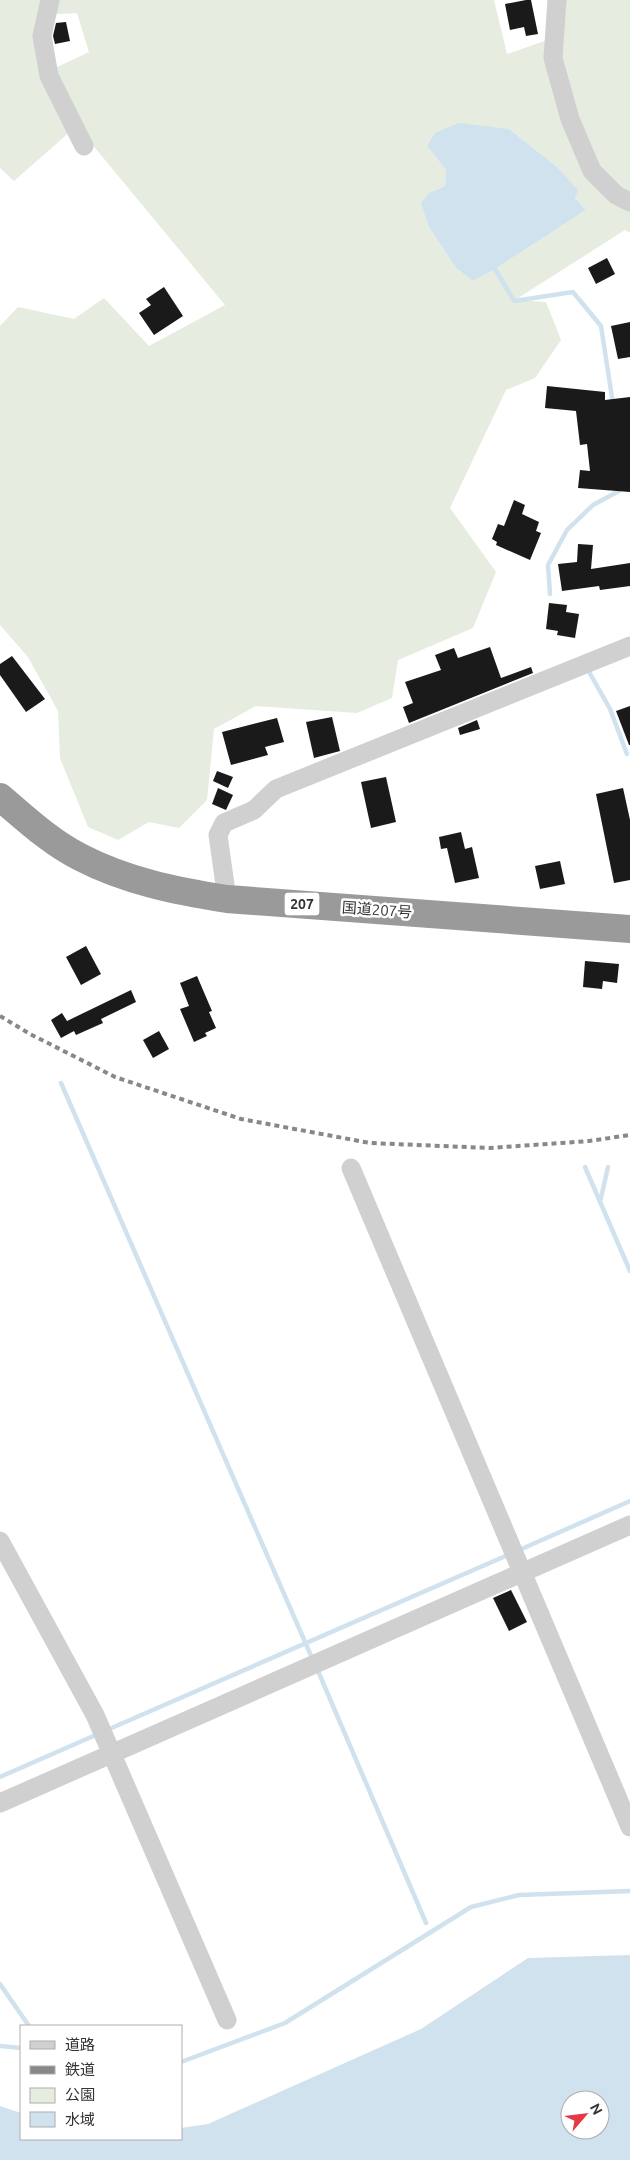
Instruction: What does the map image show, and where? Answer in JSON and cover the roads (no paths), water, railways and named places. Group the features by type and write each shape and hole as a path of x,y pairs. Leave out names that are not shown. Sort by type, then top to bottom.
{"highway":[{"name":"国道207号","path":"0,797 37,829 79,857 127,878 179,892 227,899 630,929"}],"street":[{"path":"50,0 42,36 49,76 84,146"},
{"path":"557,0 554,58 570,119 592,171 616,195 630,202"},
{"path":"227,899 218,835 224,823 254,810 276,789 630,646"},
{"path":"351,1168 630,1827"},
{"path":"0,1803 106,1740 516,1559 630,1525"},
{"path":"0,1541 106,1740 227,2020"}],"water":[{"path":"459,123 509,129 556,166 578,190 575,198 586,210 495,269 473,281 456,268 429,227 421,203 429,193 445,186 446,170 427,146 435,133"},
{"path":"630,1955 630,2160 0,2160 0,2106 20,2113 20,2140 182,2140 182,2128 208,2124 421,2029 528,1958"}],"waterway":[{"path":"495,269 514,301 573,292 601,326 613,404"},
{"path":"550,594 548,565 567,530 593,505 619,491"},
{"path":"588,670 610,709 627,754"},
{"path":"61,1083 312,1658"},
{"path":"585,1167 630,1271"},
{"path":"600,1202 608,1167"},
{"path":"517,1551 630,1501"},
{"path":"107,1730 510,1554"},
{"path":"318,1671 426,1923"},
{"path":"0,1777 98,1734"},
{"path":"182,2062 285,2023 471,1907 519,1895 630,1891"},
{"path":"0,1984 28,2025"},
{"path":"0,2046 20,2048"}],"railway":[{"path":"0,1016 30,1034 115,1077 241,1119 370,1143 490,1148 589,1141 630,1135"}]}
